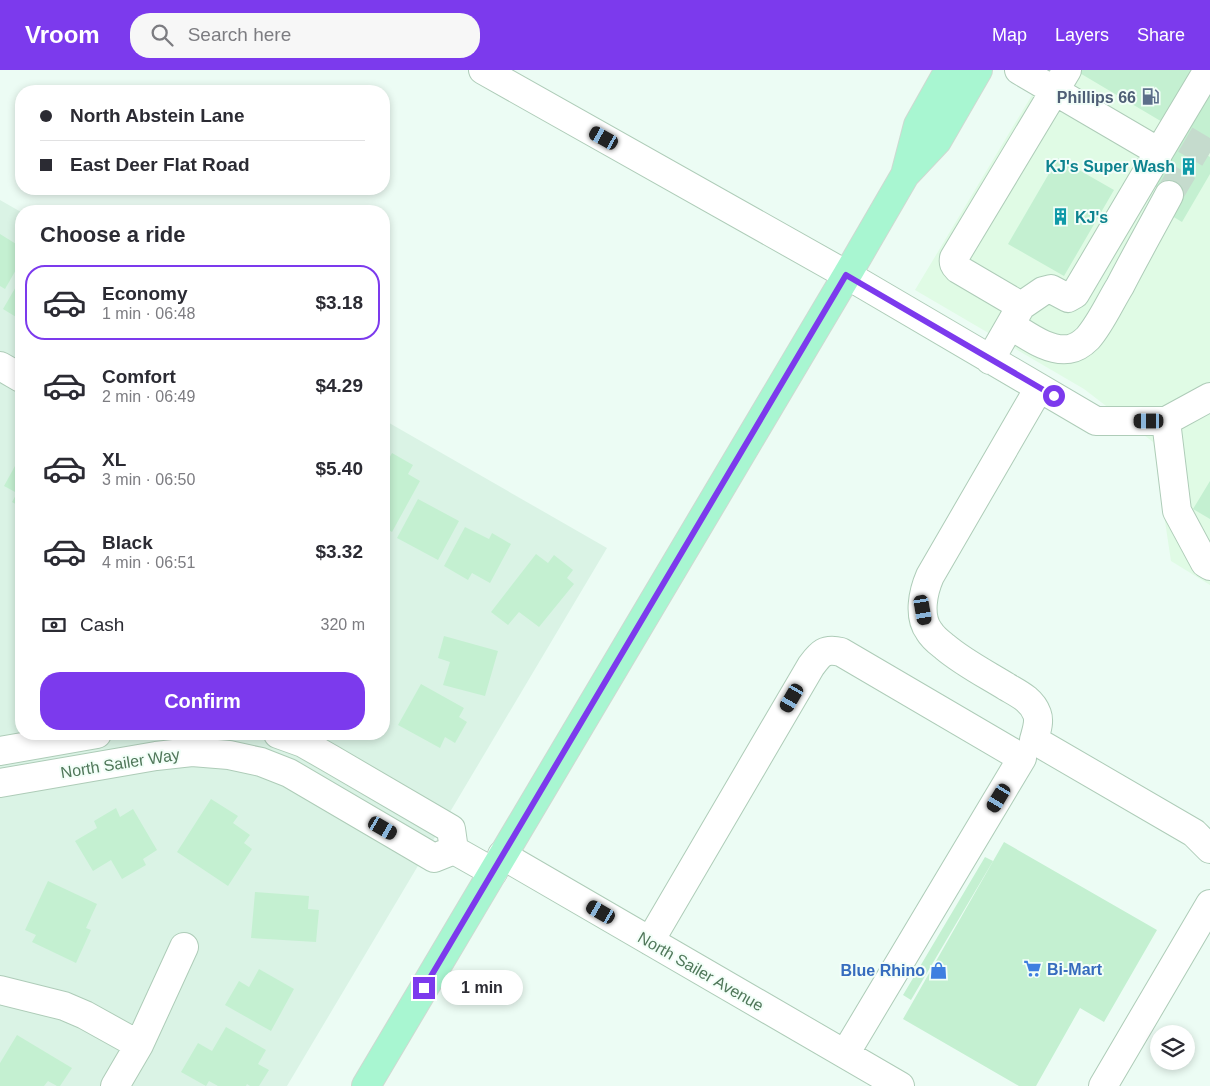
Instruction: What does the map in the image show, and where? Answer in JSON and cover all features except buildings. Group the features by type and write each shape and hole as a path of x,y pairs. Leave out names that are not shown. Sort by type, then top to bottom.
{"main road":[{"path":"905,175 918,125 949,70"},
{"path":"366,1086 905,175 937,141 978,70"}],"street":[{"path":"483,70 846,275 1096,421 1166,421 1210,397"},
{"path":"1019,70 1061,81 1159,152"},
{"path":"990,360 1015,316 1043,291 1051,289 1068,298 1075,294 1208,70"},
{"path":"1061,81 954,258 955,266 1051,348 1074,348 1088,338 1105,311 1169,195"},
{"path":"0,366 15,375"},
{"path":"845,1054 1028,749 1038,725 1038,716 1030,702 956,656 928,631 923,610 926,586 930,576 1039,388"},
{"path":"1166,421 1177,511 1205,563 1210,566"},
{"path":"650,941 806,674 820,654 831,650 841,652 1194,833 1210,849"},
{"name":"North Sailer Way","path":"0,751 63,740"},
{"path":"294,740 332,759 451,829 454,850 497,864"},
{"name":"North Sailer Way","path":"0,784 156,756 192,752 229,755 261,762 289,773 434,858 454,850"},
{"name":"North Sailer Avenue","path":"497,864 650,941 900,1086"},
{"path":"1103,1086 1210,904"},
{"path":"115,1086 138,1045 184,947"},
{"path":"0,990 64,1006 85,1015 138,1045"}],"shaded area":[{"path":"1047,70 1210,70 1210,585 1171,561 1153,442 1084,389 915,290"},
{"path":"0,200 15,209 15,740 390,740 390,423 607,548 287,1086 0,1086"}],"tunnel":[{"path":"1169,195 1210,125"}],"place":[{"name":"Phillips 66","path":"1150,97"},
{"name":"KJ's Super Wash","path":"1189,166"},
{"name":"KJ's","path":"1061,217"},
{"name":"Bi-Mart","path":"1033,969"},
{"name":"Blue Rhino","path":"939,970"}],"route":[{"path":"424,988 846,275 1054,396"}]}
